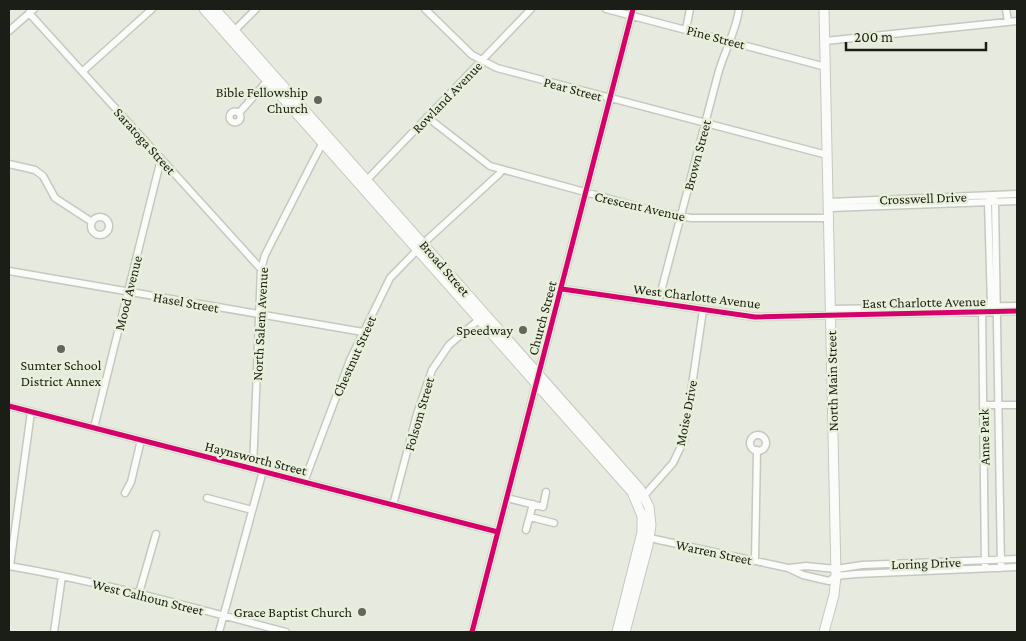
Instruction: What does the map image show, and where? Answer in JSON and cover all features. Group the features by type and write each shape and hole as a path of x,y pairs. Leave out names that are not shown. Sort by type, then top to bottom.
{"main road":[{"name":"Broad Street","path":"204,9 268,80 327,140"},
{"name":"Broad Street","path":"215,9 482,316 537,384 632,492 641,499"},
{"name":"North Main Street","path":"824,9 836,573 834,595 824,632"},
{"name":"Broad Street","path":"482,316 539,374 637,485 641,499 645,537"},
{"path":"616,632 645,537"},
{"path":"625,632 645,537"}],"street":[{"path":"83,72 152,9"},
{"path":"235,30 256,9"},
{"name":"Pear Street","path":"425,9 481,61 510,72 827,155"},
{"name":"Rowland Avenue","path":"365,182 531,9"},
{"name":"Pine Street","path":"606,9 826,67"},
{"name":"Church Street","path":"472,632 634,9"},
{"path":"686,29 690,9"},
{"name":"Brown Street","path":"658,303 724,53 734,34 739,9"},
{"path":"1006,9 1008,22"},
{"path":"9,31 31,11"},
{"name":"Saratoga Street","path":"31,11 83,72 261,269"},
{"path":"825,41 1017,21"},
{"path":"239,113 268,80"},
{"name":"Crescent Avenue","path":"427,117 490,166 586,193 681,216 706,218 829,218"},
{"name":"North Salem Avenue","path":"254,469 261,269 265,255 312,163 327,140"},
{"name":"Mood Avenue","path":"94,428 161,159"},
{"path":"9,164 36,170 43,176 55,198 92,222"},
{"path":"421,246 502,170"},
{"name":"Crosswell Drive","path":"992,199 1017,194"},
{"name":"Crosswell Drive","path":"829,205 992,199 1017,201"},
{"name":"Anne Park","path":"992,199 1001,568"},
{"name":"Chestnut Street","path":"304,482 342,379 390,278 421,246"},
{"name":"Hasel Street","path":"9,272 364,332"},
{"name":"West Charlotte Avenue","path":"562,289 755,317 831,312"},
{"name":"East Charlotte Avenue","path":"831,312 981,309 1017,306"},
{"name":"East Charlotte Avenue","path":"995,308 1017,311"},
{"name":"Anne Park","path":"981,309 985,568"},
{"name":"Moise Drive","path":"641,499 673,463 684,440 704,310"},
{"name":"Folsom Street","path":"394,504 428,378 444,350 482,316"},
{"path":"983,405 1017,405"},
{"name":"Haynsworth Street","path":"9,406 498,532"},
{"path":"9,566 32,412"},
{"path":"125,493 131,482 141,440"},
{"path":"755,561 757,450"},
{"path":"219,632 263,471"},
{"path":"507,498 543,507 546,492"},
{"path":"207,498 252,510"},
{"path":"526,530 533,504"},
{"path":"530,517 554,523"},
{"path":"140,593 156,534"},
{"name":"Warren Street","path":"645,537 788,568 803,575 829,581 836,573 806,566 788,568"},
{"name":"Loring Drive","path":"836,573 862,565 1017,559"},
{"name":"West Calhoun Street","path":"9,566 140,593 286,632"},
{"name":"Loring Drive","path":"836,573 856,574 1017,567"},
{"path":"54,632 62,576"}],"cycle path":[{"path":"472,632 633,9"},
{"path":"562,289 755,317 1017,311"},
{"path":"9,406 498,532"}],"place":[{"name":"Bible Fellowship Church","path":"318,100"},
{"name":"Speedway","path":"523,330"},
{"name":"Sumter School District Annex","path":"61,349"},
{"name":"Grace Baptist Church","path":"362,612"}]}
